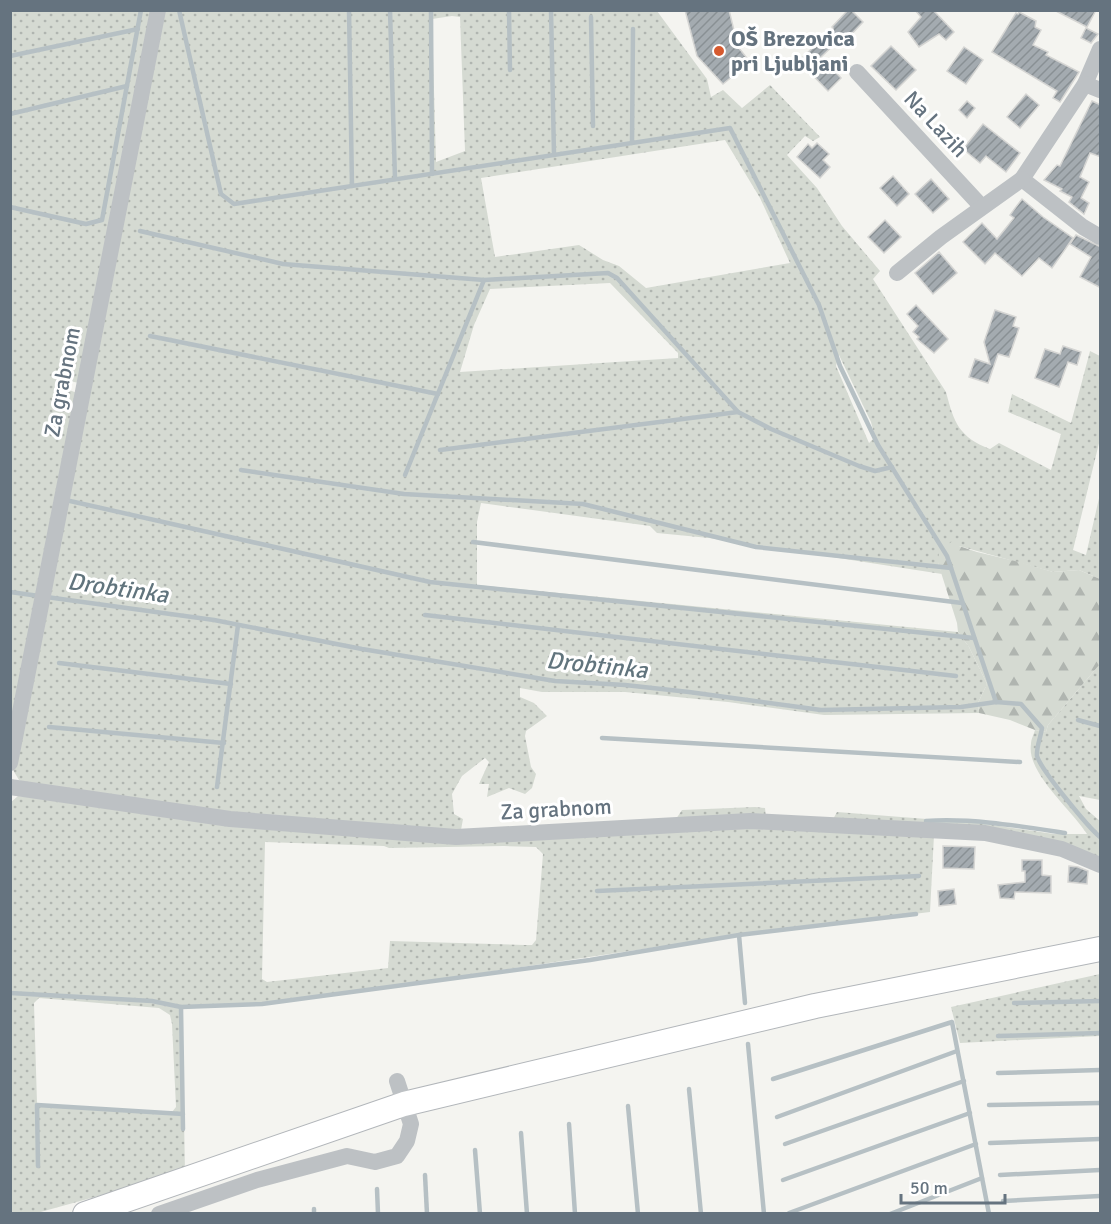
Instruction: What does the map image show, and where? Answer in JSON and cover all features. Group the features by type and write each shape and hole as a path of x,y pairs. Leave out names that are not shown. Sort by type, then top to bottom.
{"main road":[{"path":"85,1214 404,1104 814,1006 1101,949"}],"street":[{"name":"Za grabnom","path":"10,763 158,10"},
{"path":"897,273 1022,179 1084,84 1101,49"},
{"name":"Na Lazih","path":"857,72 982,207"},
{"path":"1084,84 1101,90"},
{"path":"1022,179 1083,227 1101,237"},
{"name":"Za grabnom","path":"10,788 230,819 456,837 750,821 985,832 1062,849 1101,864"},
{"path":"159,1214 257,1180 347,1156 375,1162 397,1156 408,1141 411,1125 397,1081"}],"green space":[{"path":"11,11 153,11 79,383 60,379 59,386 77,393 11,738"},
{"path":"164,11 657,11 707,79 711,97 723,90 742,108 770,85 820,137 813,141 805,136 787,155 817,188 842,226 880,271 873,279 946,392 959,428 971,439 990,449 999,443 1051,470 1061,434 1008,412 1012,394 1071,423 1090,351 1100,356 1100,439 1073,550 1086,555 1100,494 1100,579 1079,570 1053,572 959,546 938,563 942,574 709,538 657,533 650,526 481,503 477,522 477,585 958,632 969,647 987,684 978,703 979,713 824,715 728,702 625,692 542,692 520,688 520,697 534,703 547,716 526,731 531,767 536,774 532,788 525,794 509,788 487,797 489,784 479,784 489,762 485,758 462,776 452,794 454,814 463,819 461,830 269,817 28,785 19,780 13,770","holes":["460,17 465,151 436,162 432,19","725,140 760,198 790,263 646,288 619,266 603,260 579,245 495,257 481,178","610,283 678,353 678,358 460,372 474,325 490,289","839,355 871,422 875,437 869,443 836,366"]},
{"path":"954,540 959,546 977,552 1053,572 1079,570 1100,579 1100,664 1048,725 1046,732 979,713 978,703 987,684 969,647 958,632 938,563 939,551"},
{"path":"1100,664 1100,800 1079,796 1086,809 1100,821 1100,860 1061,846 832,821 837,812 978,823 1054,834 1087,834 1043,779 1031,755 1031,742 1035,730 1046,732 1048,725"},
{"path":"18,796 367,834 749,827 934,835 930,912 718,938 299,1000 182,1009 185,1172 37,1213 11,1214 10,803","holes":["265,842 389,848 536,847 543,854 536,940 532,945 390,941 388,968 267,982 262,979","39,998 159,1008 170,1015 176,1107 172,1112 53,1107 37,1103 34,1003"]},
{"path":"765,808 766,818 676,819 682,810"},
{"path":"1100,974 1100,1036 960,1043 951,1007"}],"building":[{"name":"OŠ Brezovica pri Ljubljani","path":"685,10 729,10 738,47 750,62 723,84 697,56"},
{"path":"848,10 851,10 863,22 846,40 842,37 821,57 841,78 828,91 799,61"},
{"path":"915,10 933,10 954,32 946,40 939,34 919,47 908,32 921,17"},
{"path":"1054,10 1096,10 1087,27"},
{"path":"1019,12 1036,21 1035,27 1041,30 1033,45 1048,52 1046,55 1079,72 1060,102 1053,98 1057,91 992,52 1016,13"},
{"path":"1086,28 1098,34 1091,43 1081,38"},
{"path":"891,46 916,70 896,90 871,66"},
{"path":"964,47 983,60 966,84 947,71"},
{"path":"1026,94 1039,105 1020,128 1007,117"},
{"path":"967,101 975,108 967,118 959,110"},
{"path":"1092,101 1101,105 1101,157 1090,153 1080,177 1089,182 1081,198 1089,203 1084,214 1069,202 1072,197 1044,180 1057,165 1060,166"},
{"path":"983,124 1020,153 1006,172 986,156 980,163 963,149"},
{"path":"817,143 829,154 823,160 830,167 820,178 797,157 808,144 812,148"},
{"path":"893,176 909,194 897,206 880,188"},
{"path":"931,179 949,199 933,213 915,194"},
{"path":"1022,199 1073,238 1052,268 1039,258 1022,276 995,253 985,264 963,242 982,223 997,239 1014,218 1010,215"},
{"path":"885,220 901,237 884,253 868,237"},
{"path":"1076,235 1101,247 1101,288 1080,277 1091,257 1070,244"},
{"path":"939,252 957,273 933,294 915,273"},
{"path":"916,305 948,339 934,353 917,339 919,337 913,332 918,326 907,314"},
{"path":"995,310 1016,317 1013,326 1019,328 1009,357 998,354 988,383 969,377 975,359 990,364 984,342"},
{"path":"1063,346 1081,352 1077,365 1068,362 1059,387 1035,378 1045,349 1060,354"},
{"path":"943,846 975,847 974,869 943,868"},
{"path":"1022,860 1042,860 1042,875 1051,876 1051,893 1015,892 1014,899 1000,898 998,885 1025,882"},
{"path":"1069,866 1088,871 1087,884 1068,882"},
{"path":"954,889 956,904 939,906 938,891"}],"waterway":[{"path":"10,207 86,224 102,220 141,10"},
{"path":"179,10 221,194 234,204 730,128 819,305 840,366 878,445 947,556 996,702"},
{"path":"349,10 352,186"},
{"path":"390,10 395,179"},
{"path":"431,10 432,174"},
{"path":"509,10 510,70"},
{"path":"551,10 554,155"},
{"path":"591,17 593,126"},
{"path":"10,56 138,29"},
{"path":"632,143 633,29"},
{"path":"10,114 127,86"},
{"path":"140,231 283,264 484,280 608,273 617,278 738,412 771,429 859,466 875,471 892,467"},
{"path":"405,475 484,280"},
{"path":"150,336 438,394"},
{"path":"440,450 738,412"},
{"path":"241,470 404,494 583,504 756,547 951,568"},
{"path":"70,501 430,582 974,638"},
{"path":"473,542 962,603"},
{"name":"Drobtinka","path":"10,592 214,620 362,649 555,681 625,685 821,710 961,707 996,702 1021,704 1042,728 1037,753 1040,763 1066,798 1100,837"},
{"path":"425,615 956,676"},
{"path":"217,787 238,625"},
{"path":"59,663 231,684"},
{"path":"1078,720 1100,726"},
{"path":"49,727 224,743"},
{"path":"602,738 1020,762"},
{"path":"926,821 979,822 1065,833"},
{"path":"597,891 919,876"},
{"path":"10,993 152,1001 181,1007 262,1004 590,960 739,935 916,914"},
{"path":"739,935 745,1003"},
{"path":"1014,1003 1100,1001"},
{"path":"181,1007 183,1129"},
{"path":"773,1079 952,1022 989,1214"},
{"path":"998,1036 1100,1033"},
{"path":"748,1044 764,1214"},
{"path":"777,1117 957,1051"},
{"path":"998,1073 1100,1070"},
{"path":"785,1144 964,1081"},
{"path":"689,1089 701,1214"},
{"path":"989,1105 1100,1103"},
{"path":"38,1166 37,1105 183,1114"},
{"path":"628,1106 638,1214"},
{"path":"783,1180 970,1113"},
{"path":"569,1124 575,1214"},
{"path":"521,1133 527,1214"},
{"path":"990,1143 1100,1139"},
{"path":"789,1213 976,1144"},
{"path":"475,1150 480,1214"},
{"path":"1000,1175 1100,1170"},
{"path":"425,1175 427,1214"},
{"path":"890,1214 982,1178"},
{"path":"377,1189 378,1214"},
{"path":"1003,1201 1100,1196"},
{"path":"314,1209 314,1214"}],"place":[{"name":"OŠ Brezovica pri Ljubljani","path":"719,51"}]}
